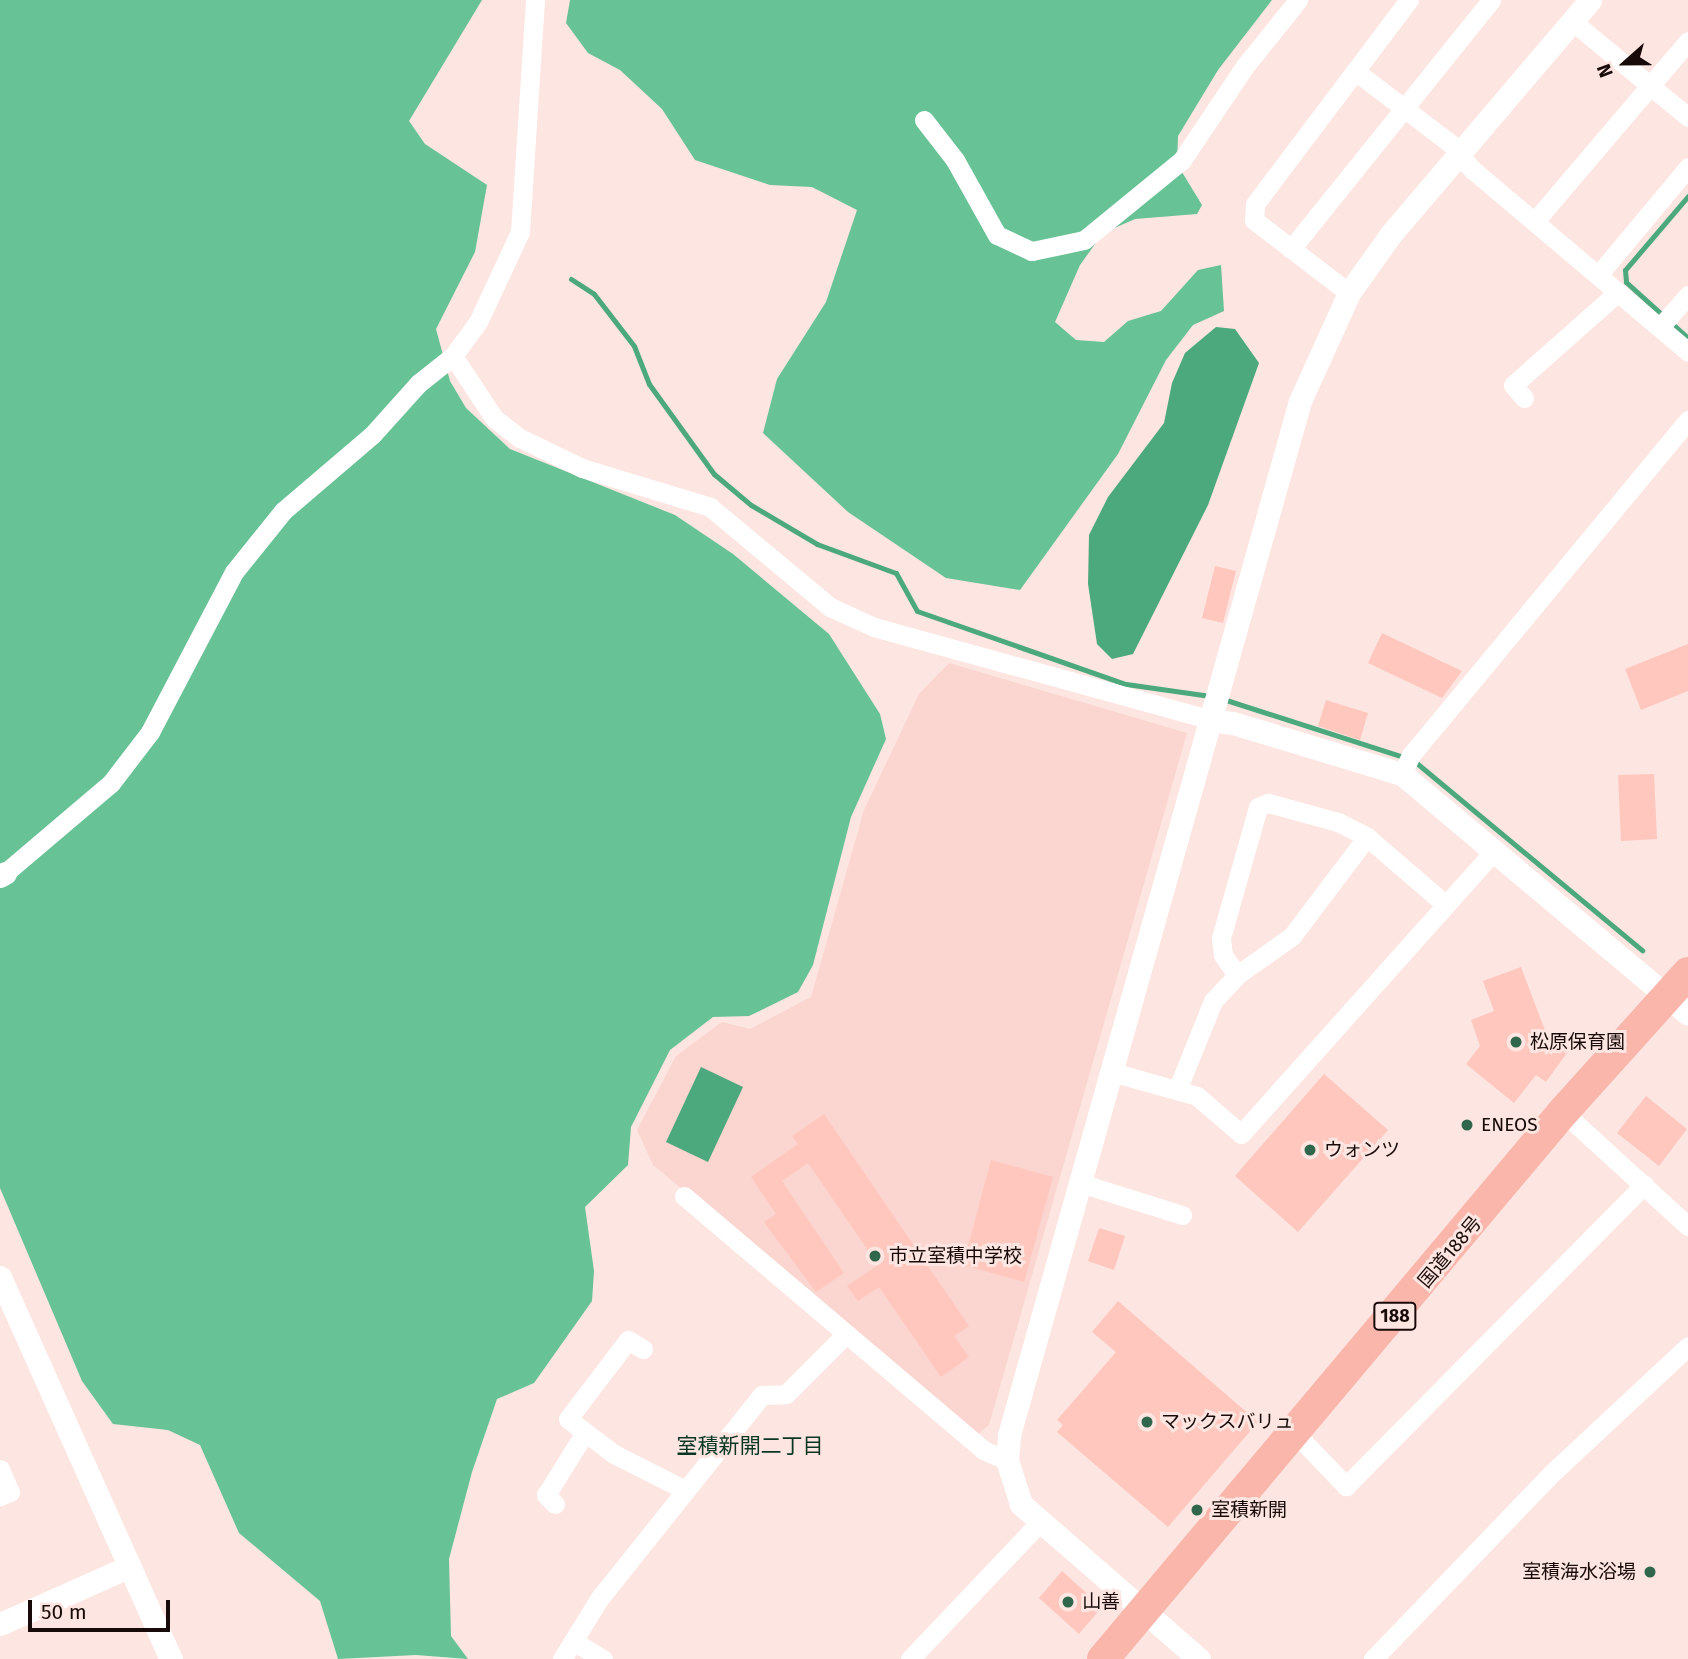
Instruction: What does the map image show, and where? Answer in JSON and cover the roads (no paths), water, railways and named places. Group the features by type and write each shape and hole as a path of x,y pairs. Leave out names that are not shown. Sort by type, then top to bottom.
{"highway":[{"name":"国道188号","path":"1103,1659 1563,1112 1678,1006 1688,973"}],"street":[{"path":"3,874 111,783 150,732 234,572 283,511 373,435 419,383 453,356 478,322 520,232 535,0"},
{"path":"925,120 955,160 997,235 1032,251 1084,240 1182,160 1245,66 1298,0"},
{"path":"1349,293 1255,220 1255,204 1409,0"},
{"path":"1291,249 1491,0"},
{"path":"1199,1659 1039,1523 1021,1504 1007,1460 1009,1435 1300,401 1349,293 1391,234 1590,0"},
{"path":"1572,21 1688,117"},
{"path":"1535,221 1688,41"},
{"path":"1355,71 1405,108 1688,352"},
{"path":"1599,274 1688,167"},
{"path":"1524,398 1513,385 1618,292"},
{"path":"1660,327 1688,295"},
{"path":"453,356 495,418 520,438 582,468 710,507 830,607 874,627 1211,720 1233,723 1402,774 1678,1006"},
{"path":"1402,774 1410,755 1688,421"},
{"path":"1237,975 1223,955 1221,938 1258,807 1268,803 1338,822 1367,837 1446,904"},
{"path":"1178,1088 1213,1001 1237,975 1292,936 1367,837"},
{"path":"1112,1072 1178,1088 1197,1096 1241,1134 1493,852"},
{"path":"1563,1112 1688,1226"},
{"path":"1080,1183 1182,1215"},
{"path":"1295,1433 1346,1486 1644,1185"},
{"path":"684,1196 984,1450 1007,1460"},
{"path":"0,1277 172,1659"},
{"path":"562,1659 599,1599 684,1489 762,1395 786,1394 845,1335"},
{"path":"643,1349 628,1340 568,1419 584,1434 684,1489"},
{"path":"1373,1659 1552,1473 1688,1346"},
{"path":"555,1504 545,1495 584,1434"},
{"path":"0,1469 10,1492 0,1496"},
{"path":"910,1659 1039,1523"},
{"path":"0,1624 130,1566"},
{"path":"573,1641 603,1659"}],"waterway":[{"path":"1688,196 1625,270 1626,282 1688,338"},
{"path":"571,279 594,294 634,346 649,384 714,474 751,505 817,544 896,573 917,611 1126,684 1210,696"},
{"path":"1223,699 1404,757"},
{"path":"1413,760 1642,950"}],"place":[{"name":"松原保育園","path":"1516,1042"},
{"name":"ENEOS","path":"1467,1125"},
{"name":"ウォンツ","path":"1310,1150"},
{"name":"市立室積中学校","path":"875,1256"},
{"name":"マックスバリュ","path":"1147,1422"},
{"name":"室積新開","path":"1197,1510"},
{"name":"室積海水浴場","path":"1650,1572"},
{"name":"山善","path":"1068,1602"}],"district":[{"name":"室積新開二丁目","path":"750,1446"}]}
